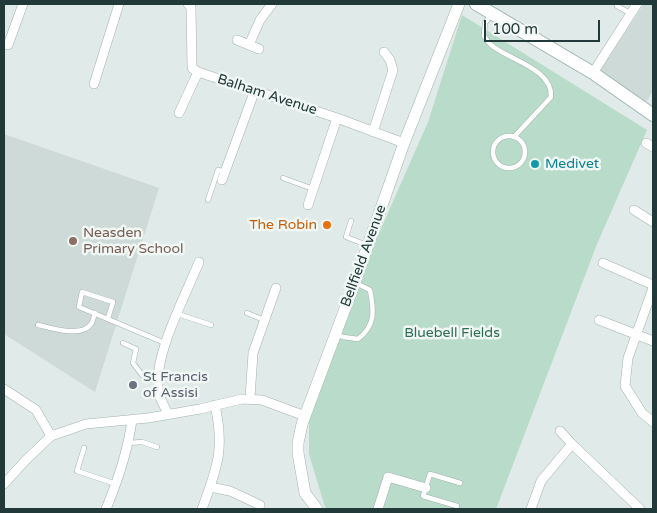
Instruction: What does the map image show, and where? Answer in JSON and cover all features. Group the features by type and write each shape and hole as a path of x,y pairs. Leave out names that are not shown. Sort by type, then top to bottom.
{"main road":[{"path":"476,4 593,73 653,115"}],"street":[{"path":"8,45 23,4"},
{"path":"94,84 119,4"},
{"name":"Balham Avenue","path":"188,4 191,7 192,68 198,72 337,118 404,143"},
{"path":"249,45 260,20 272,4"},
{"name":"Bellfield Avenue","path":"317,509 305,493 298,453 299,434 404,143 459,4"},
{"path":"593,73 638,4"},
{"path":"237,40 259,49"},
{"path":"372,132 392,70 390,60 384,52"},
{"path":"180,114 198,72"},
{"path":"224,176 255,90"},
{"path":"308,205 337,118"},
{"path":"634,210 653,222"},
{"path":"168,414 159,393 158,371 165,343 199,262"},
{"path":"603,263 653,287 628,358 625,386 642,414 653,422"},
{"path":"250,398 253,354 276,288"},
{"path":"599,320 653,341"},
{"path":"4,389 36,410 52,436"},
{"path":"4,484 52,436 86,424 132,420 250,398 262,400 305,416"},
{"path":"202,509 218,465 221,439 216,405"},
{"path":"106,509 116,484 128,443 132,420"},
{"path":"560,431 640,509"},
{"path":"532,509 541,481 572,444"},
{"path":"378,509 388,477 426,488"},
{"path":"210,488 230,490 260,505"}],"lane":[{"path":"617,6 631,14"},
{"path":"492,13 485,23 484,36 491,45 544,76 552,89 551,97 514,137 503,137 496,144 494,149 496,160 504,167 514,167 522,162 524,157 522,143 514,137"},
{"path":"208,200 218,170 224,176"},
{"path":"283,178 314,189"},
{"path":"351,221 346,238 368,245"},
{"path":"336,333 343,337 358,339 366,333 373,318 370,290 355,282"},
{"path":"108,318 113,302 82,292 79,307 165,343"},
{"path":"38,325 79,332 91,324 95,313"},
{"path":"247,313 264,320"},
{"path":"178,314 211,325"},
{"path":"122,343 136,349 134,363 142,375 158,383"},
{"path":"128,443 142,442 158,447"},
{"path":"84,448 77,471 116,484"},
{"path":"457,506 423,496 430,474 460,483"}],"shaded area":[{"path":"644,4 653,4 653,91 645,104 599,72"},
{"name":"Neasden Primary School","path":"4,134 159,188 95,392 4,334"}],"green space":[{"name":"Bluebell Fields","path":"462,15 647,130 597,244 496,509 328,509 325,507 309,454 309,420 369,256 428,122"}],"place":[{"name":"Medivet","path":"535,164"},
{"name":"The Robin","path":"327,225"},
{"name":"Neasden Primary School","path":"73,241"},
{"name":"St Francis of Assisi","path":"133,385"}]}
